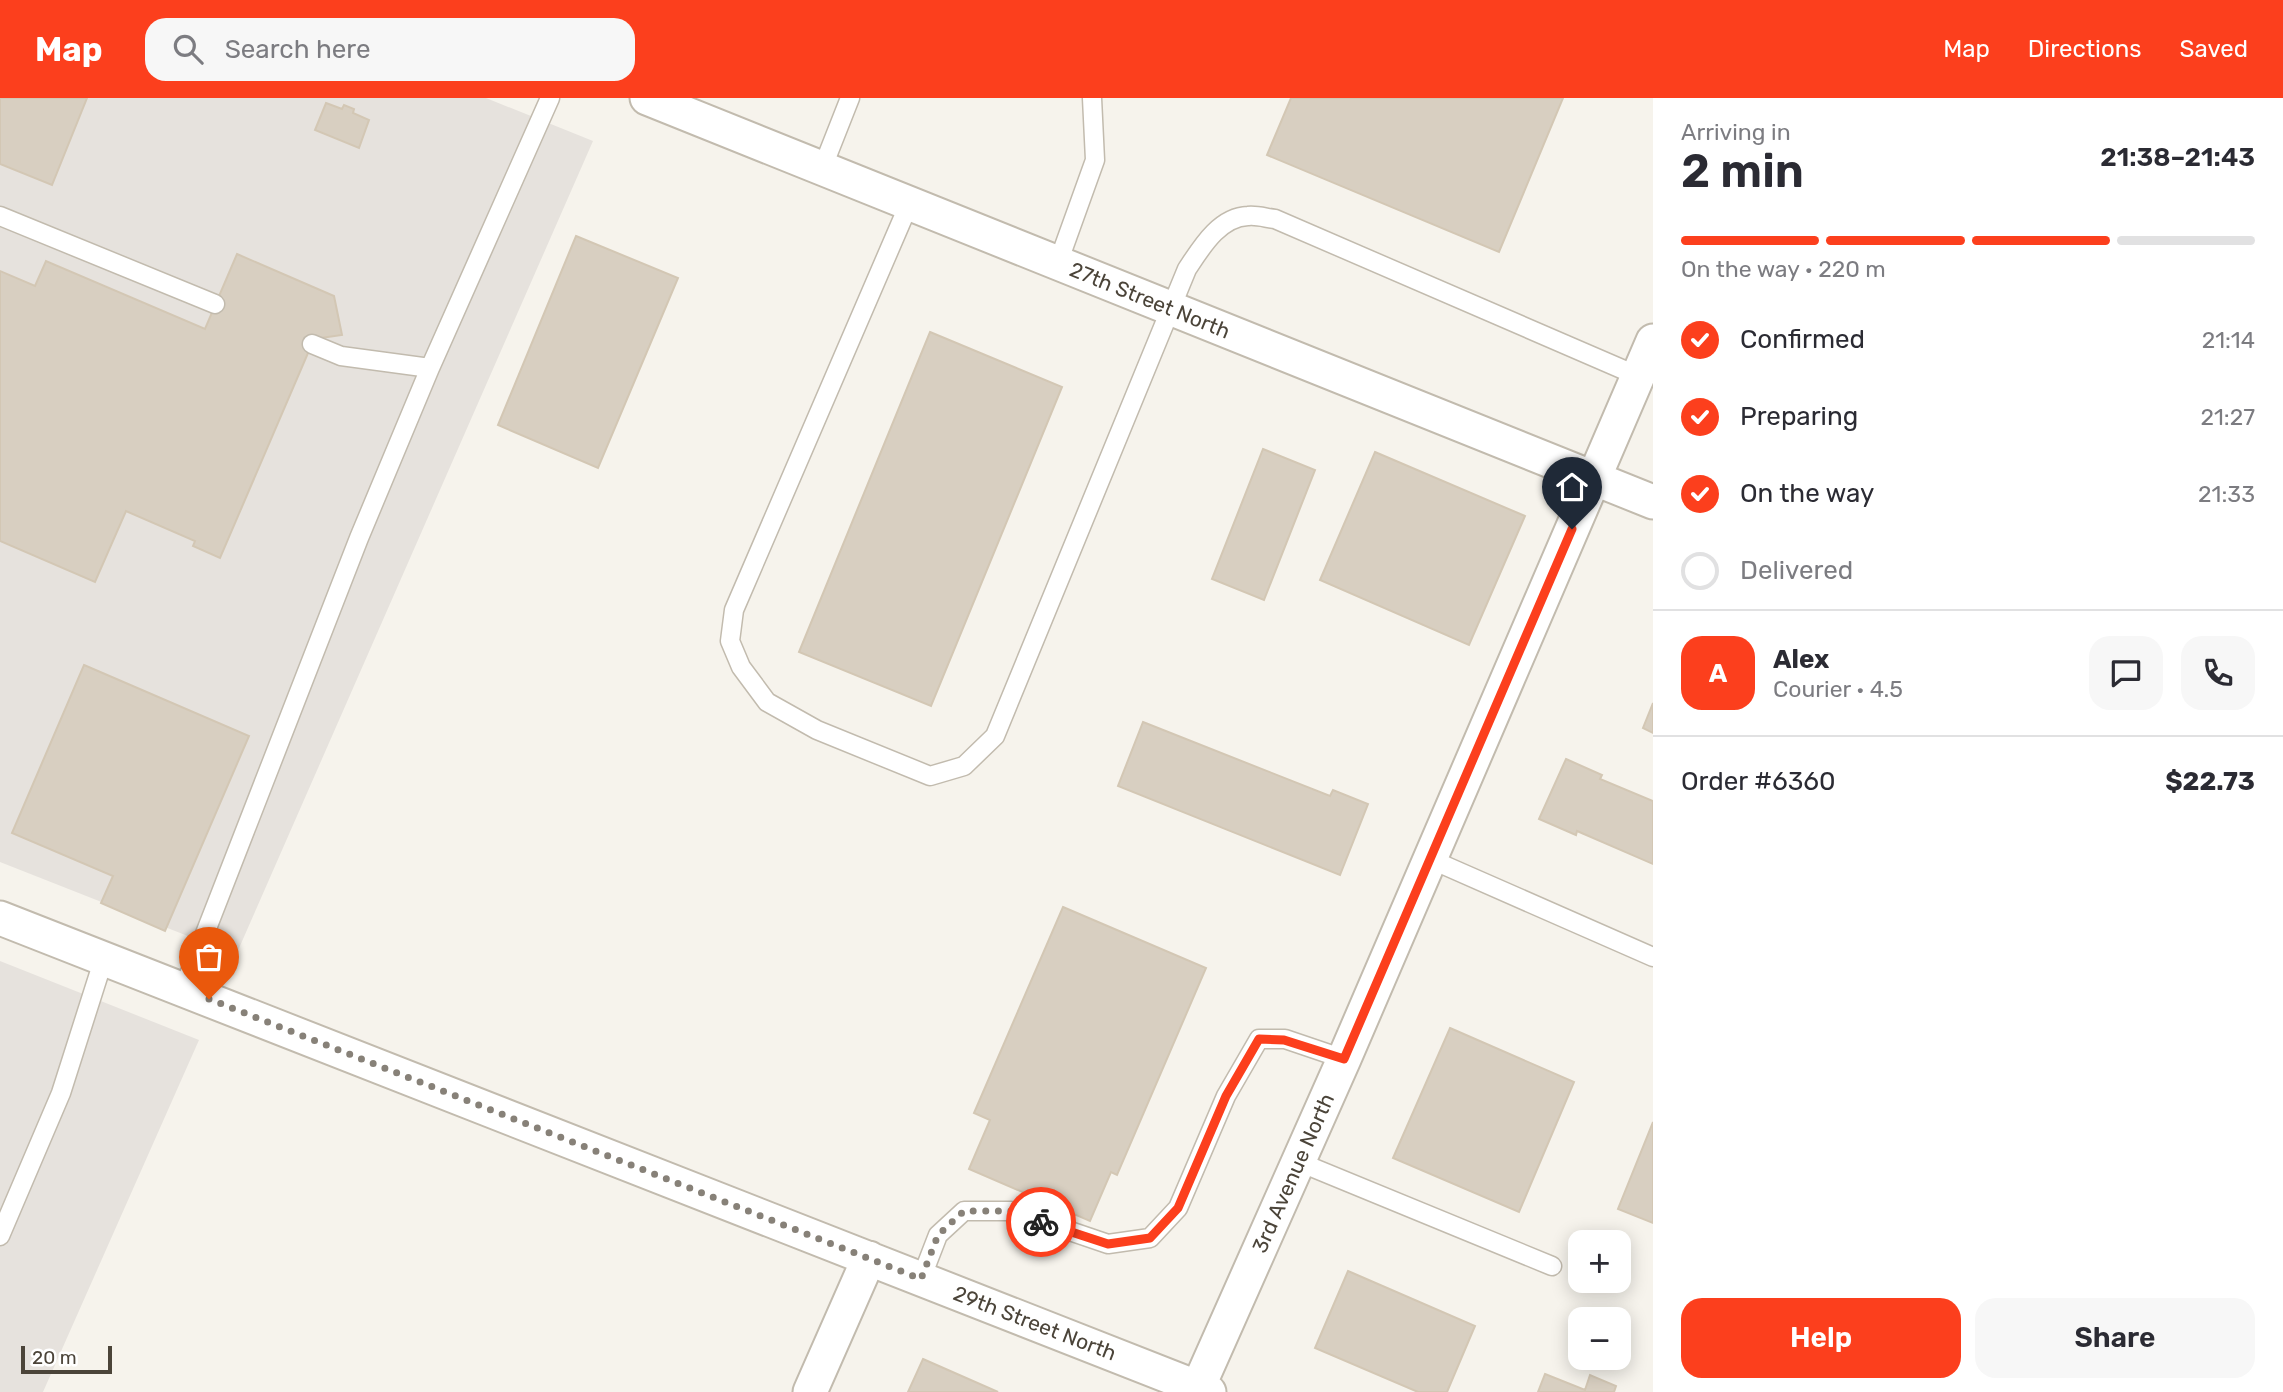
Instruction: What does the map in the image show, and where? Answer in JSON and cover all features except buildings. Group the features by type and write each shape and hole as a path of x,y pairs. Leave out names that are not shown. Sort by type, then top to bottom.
{"street":[{"name":"27th Street North","path":"647,98 1653,502"},
{"name":"3rd Avenue North","path":"1201,1390 1653,341"},
{"name":"29th Street North","path":"0,918 1201,1390"},
{"path":"810,1392 869,1258"}],"lane":[{"path":"183,989 359,538 430,368 550,98"},
{"path":"822,169 850,98"},
{"path":"1058,263 1096,160 1092,98"},
{"path":"909,204 734,610 730,641 741,667 767,702 817,730 892,763 930,776 964,766 995,736 1170,309 1188,269 1206,241 1221,227 1245,215 1275,219 1638,376"},
{"path":"0,216 215,304"},
{"path":"312,344 341,356 430,368"},
{"path":"1430,859 1653,957"},
{"path":"0,1236 61,1093 104,958"},
{"path":"921,1279 938,1235 964,1211 1011,1211 1108,1244 1150,1238 1178,1208 1226,1096 1259,1039 1284,1040 1344,1059"},
{"path":"1299,1162 1552,1266"}],"shaded area":[{"path":"0,98 486,98 593,141 236,955 0,862"},
{"path":"0,961 199,1040 43,1392 0,1392"}],"way so far":[{"path":"209,999 921,1279 938,1235 964,1211 1011,1211 1041,1222"}],"route":[{"path":"1041,1222 1108,1244 1150,1238 1178,1208 1226,1096 1259,1039 1284,1040 1344,1059 1572,529"}]}
